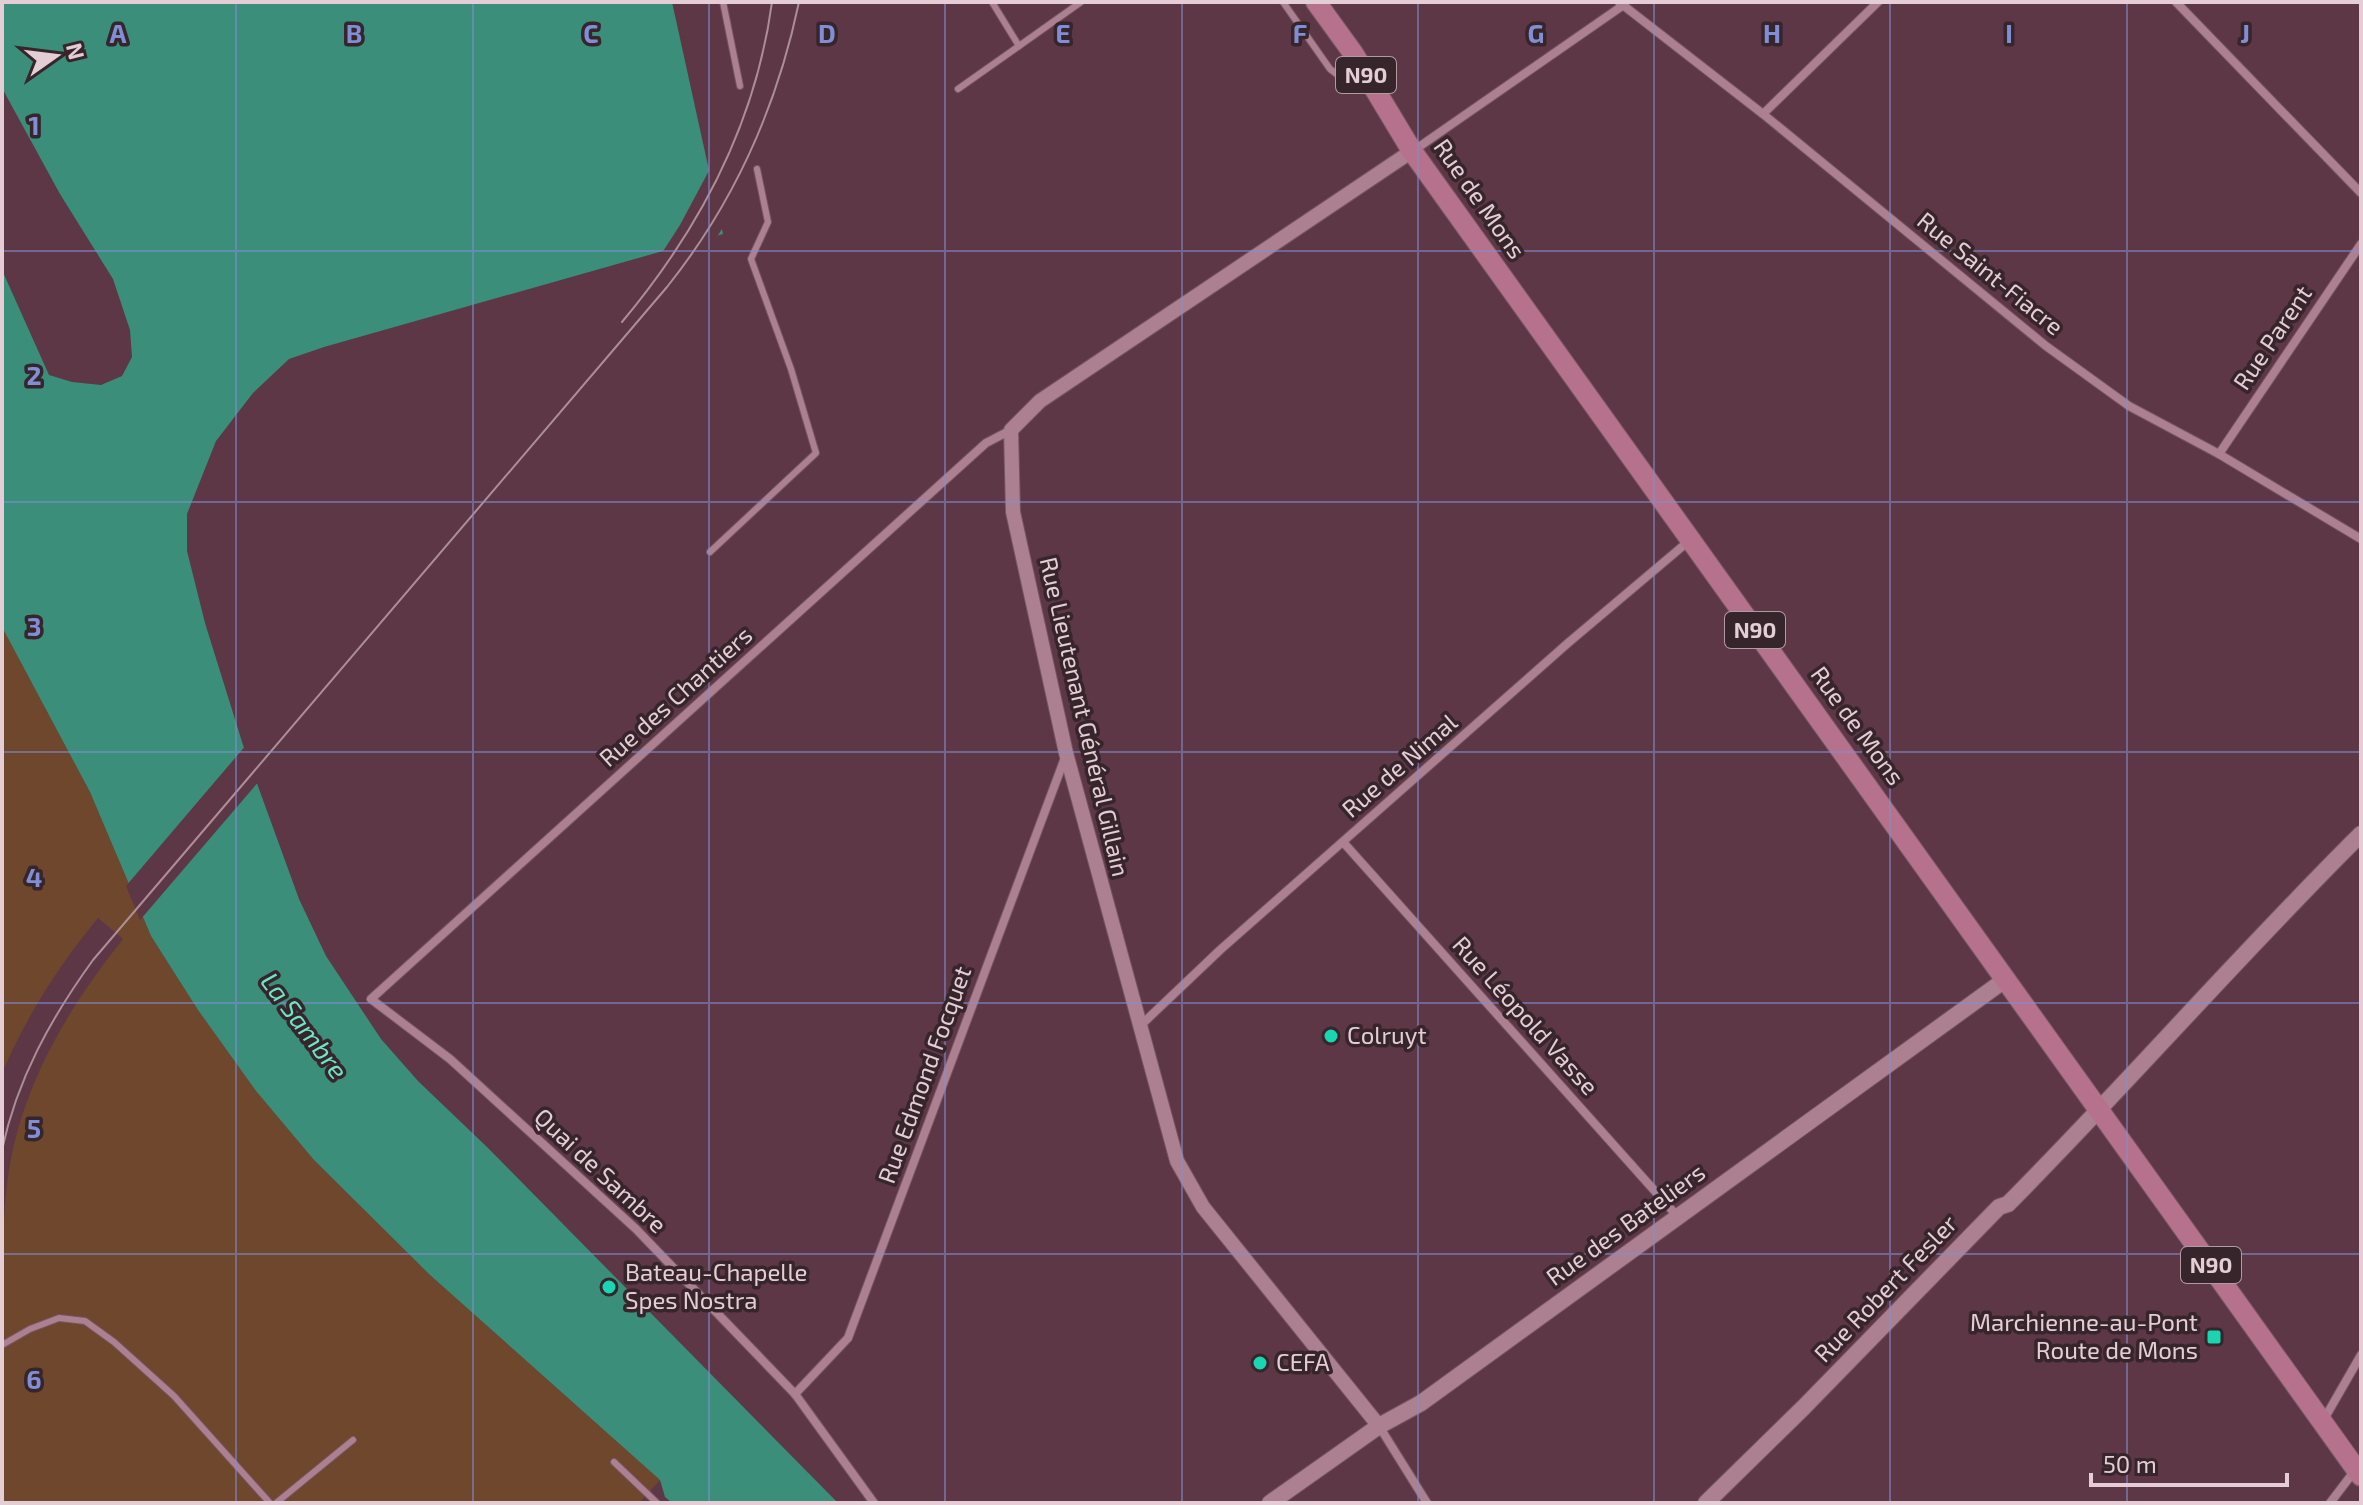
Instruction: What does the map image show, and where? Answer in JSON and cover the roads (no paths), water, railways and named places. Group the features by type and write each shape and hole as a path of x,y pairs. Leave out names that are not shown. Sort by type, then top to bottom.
{"main road":[{"name":"Rue de Mons","path":"1316,2 1412,151 2359,1473"},
{"name":"Rue Robert Fesler","path":"1706,1503 1999,1207 2008,1204 2361,834"},
{"name":"Rue des Bateliers","path":"1270,1503 1379,1426 1421,1403 2006,979"}],"street":[{"path":"1763,114 1878,2"},
{"path":"2176,2 2361,193"},
{"path":"1011,430 1040,401 1412,151 1623,3"},
{"name":"Rue Saint-Fiacre","path":"1623,3 2046,346 2129,406 2219,454 2361,539"},
{"name":"Rue Parent","path":"2219,454 2361,244"},
{"name":"Rue Lieutenant Général Gillain","path":"1011,430 1013,512 1066,753 1171,1141 1192,1191 1379,1426"},
{"name":"Rue des Chantiers","path":"371,999 986,443 1011,430"},
{"name":"Rue de Nimal","path":"1139,1026 1220,950 1690,539"},
{"name":"Rue Edmond Focquet","path":"795,1394 848,1338 1066,753"},
{"name":"Rue Léopold Vasse","path":"1343,842 1678,1217"},
{"name":"Quai de Sambre","path":"371,999 450,1059 636,1229 795,1394 874,1503"},
{"path":"2322,1421 2361,1355"},
{"path":"1379,1426 1427,1503"},
{"path":"2330,1503 2359,1473"}],"lane":[{"path":"723,2 740,86"},
{"path":"992,2 1019,46"},
{"path":"958,89 1081,2"},
{"path":"1283,2 1330,69 1347,82 1372,85"},
{"path":"710,552 816,453 791,369 751,259 768,222 757,169"},
{"path":"2,1345 30,1329 59,1318 85,1321 114,1342 174,1396 273,1503 353,1440"},
{"path":"614,1462 657,1503"}],"water":[{"name":"La Sambre","path":"2,2 672,2 723,234 289,359 253,393 216,441 187,514 187,551 205,623 243,745 299,899 326,956 381,1039 418,1081 838,1503 672,1503 665,1497 660,1480 430,1275 314,1160 256,1091 198,1010 151,936 90,792 2,627 2,270 49,375 72,382 101,385 122,376 132,357 130,330 113,279 60,194 2,88"}],"tram line":[{"path":"622,322 676,250 720,172 753,90 772,2"},
{"path":"2,1150 8,1124 37,1050 93,960 691,255 713,222 750,152 779,79 799,2"}],"place":[{"name":"Colruyt","path":"1331,1036"},
{"name":"Bateau-Chapelle Spes Nostra","path":"609,1287"},
{"name":"Marchienne-au-Pont Route de Mons","path":"2214,1337"},
{"name":"CEFA","path":"1260,1363"}]}
